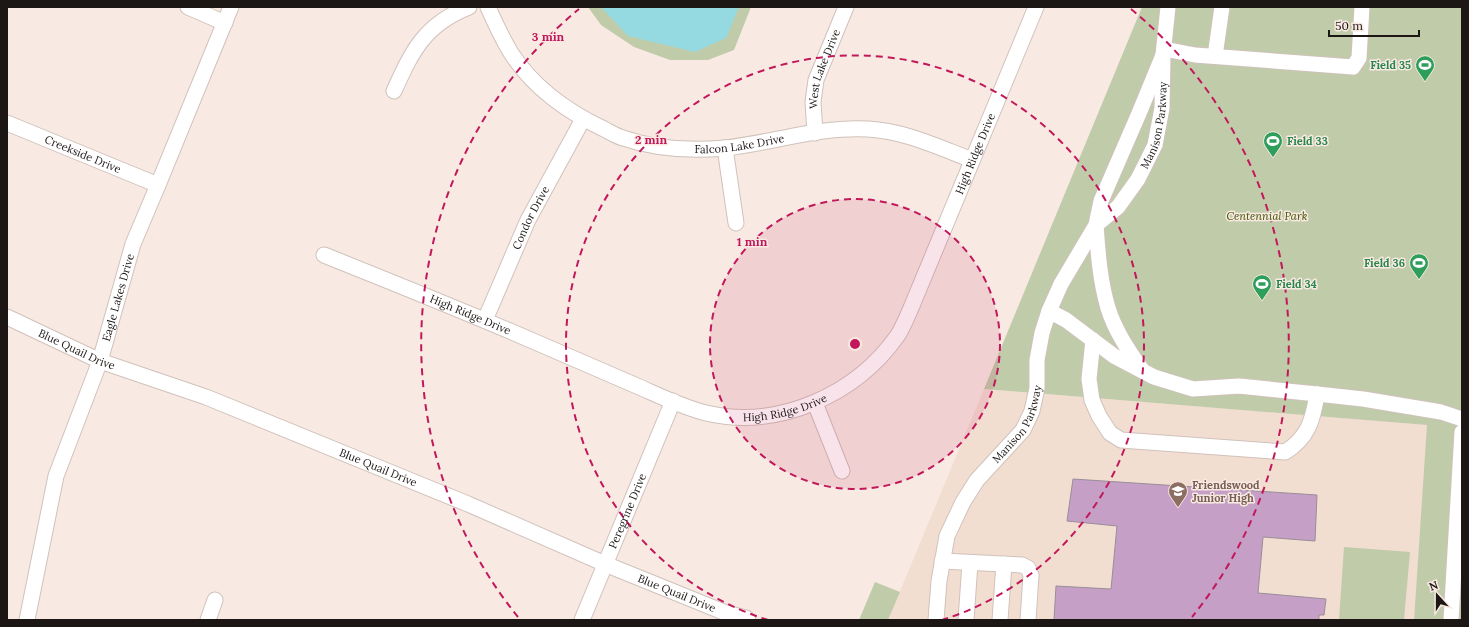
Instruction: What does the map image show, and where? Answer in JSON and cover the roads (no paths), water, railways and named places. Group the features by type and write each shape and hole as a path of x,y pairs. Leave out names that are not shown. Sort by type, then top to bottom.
{"street":[{"path":"188,7 225,22"},
{"name":"Eagle Lakes Drive","path":"27,620 56,476 100,361 133,244 231,7"},
{"path":"394,91 408,59 423,38 440,22 469,7"},
{"name":"Falcon Lake Drive","path":"488,7 496,26 512,54 529,76 548,94 583,119 622,138 658,147 689,150 725,148 847,129 868,129 898,133 921,140 972,160"},
{"name":"West Lake Drive","path":"815,133 813,102 816,80 846,7"},
{"name":"High Ridge Drive","path":"324,255 485,320 673,401 705,412 731,417 762,416 788,411 815,402 842,389 865,372 883,354 899,334 1036,7"},
{"name":"Manison Parkway","path":"1096,225 1118,208 1138,179 1155,145 1162,108 1163,52 1168,7"},
{"path":"1215,56 1222,7"},
{"path":"1163,52 1353,67 1359,58 1362,7"},
{"name":"Manison Parkway","path":"936,620 938,581 947,536 963,502 977,480 1023,430 1032,411 1037,388 1037,360 1042,333 1049,312 1061,284 1096,225 1101,201 1140,111 1163,52"},
{"name":"Condor Drive","path":"485,320 528,220 583,119"},
{"name":"Creekside Drive","path":"7,123 158,185"},
{"path":"725,148 736,223"},
{"path":"1096,225 1100,268 1108,308 1121,338 1142,371"},
{"path":"1049,312 1066,320 1114,356 1154,378 1193,388 1239,386 1363,399 1441,412 1462,419"},
{"name":"Blue Quail Drive","path":"7,317 100,361 213,400 468,504 605,564 726,613 746,618 748,620"},
{"path":"1093,340 1089,379 1092,400 1099,416 1110,433 1121,440 1285,452 1295,446 1305,434 1314,414 1317,394"},
{"name":"Peregrine Drive","path":"582,620 673,401"},
{"path":"815,402 842,472"},
{"path":"1452,620 1458,570 1462,432"},
{"path":"942,561 1022,565 1028,568 1031,575 1028,620"},
{"path":"966,620 970,562"},
{"path":"1000,620 1004,564"},
{"path":"208,620 215,600"}],"water":[{"path":"601,7 739,7 726,38 695,52 628,36"}],"place":[{"name":"Field 35","path":"1425,82"},
{"name":"Field 33","path":"1273,158"},
{"name":"Field 36","path":"1419,280"},
{"name":"Field 34","path":"1262,301"},
{"name":"Friendswood Junior High","path":"1178,508"}],"park label":[{"name":"Centennial Park","path":"1267,216"}]}
